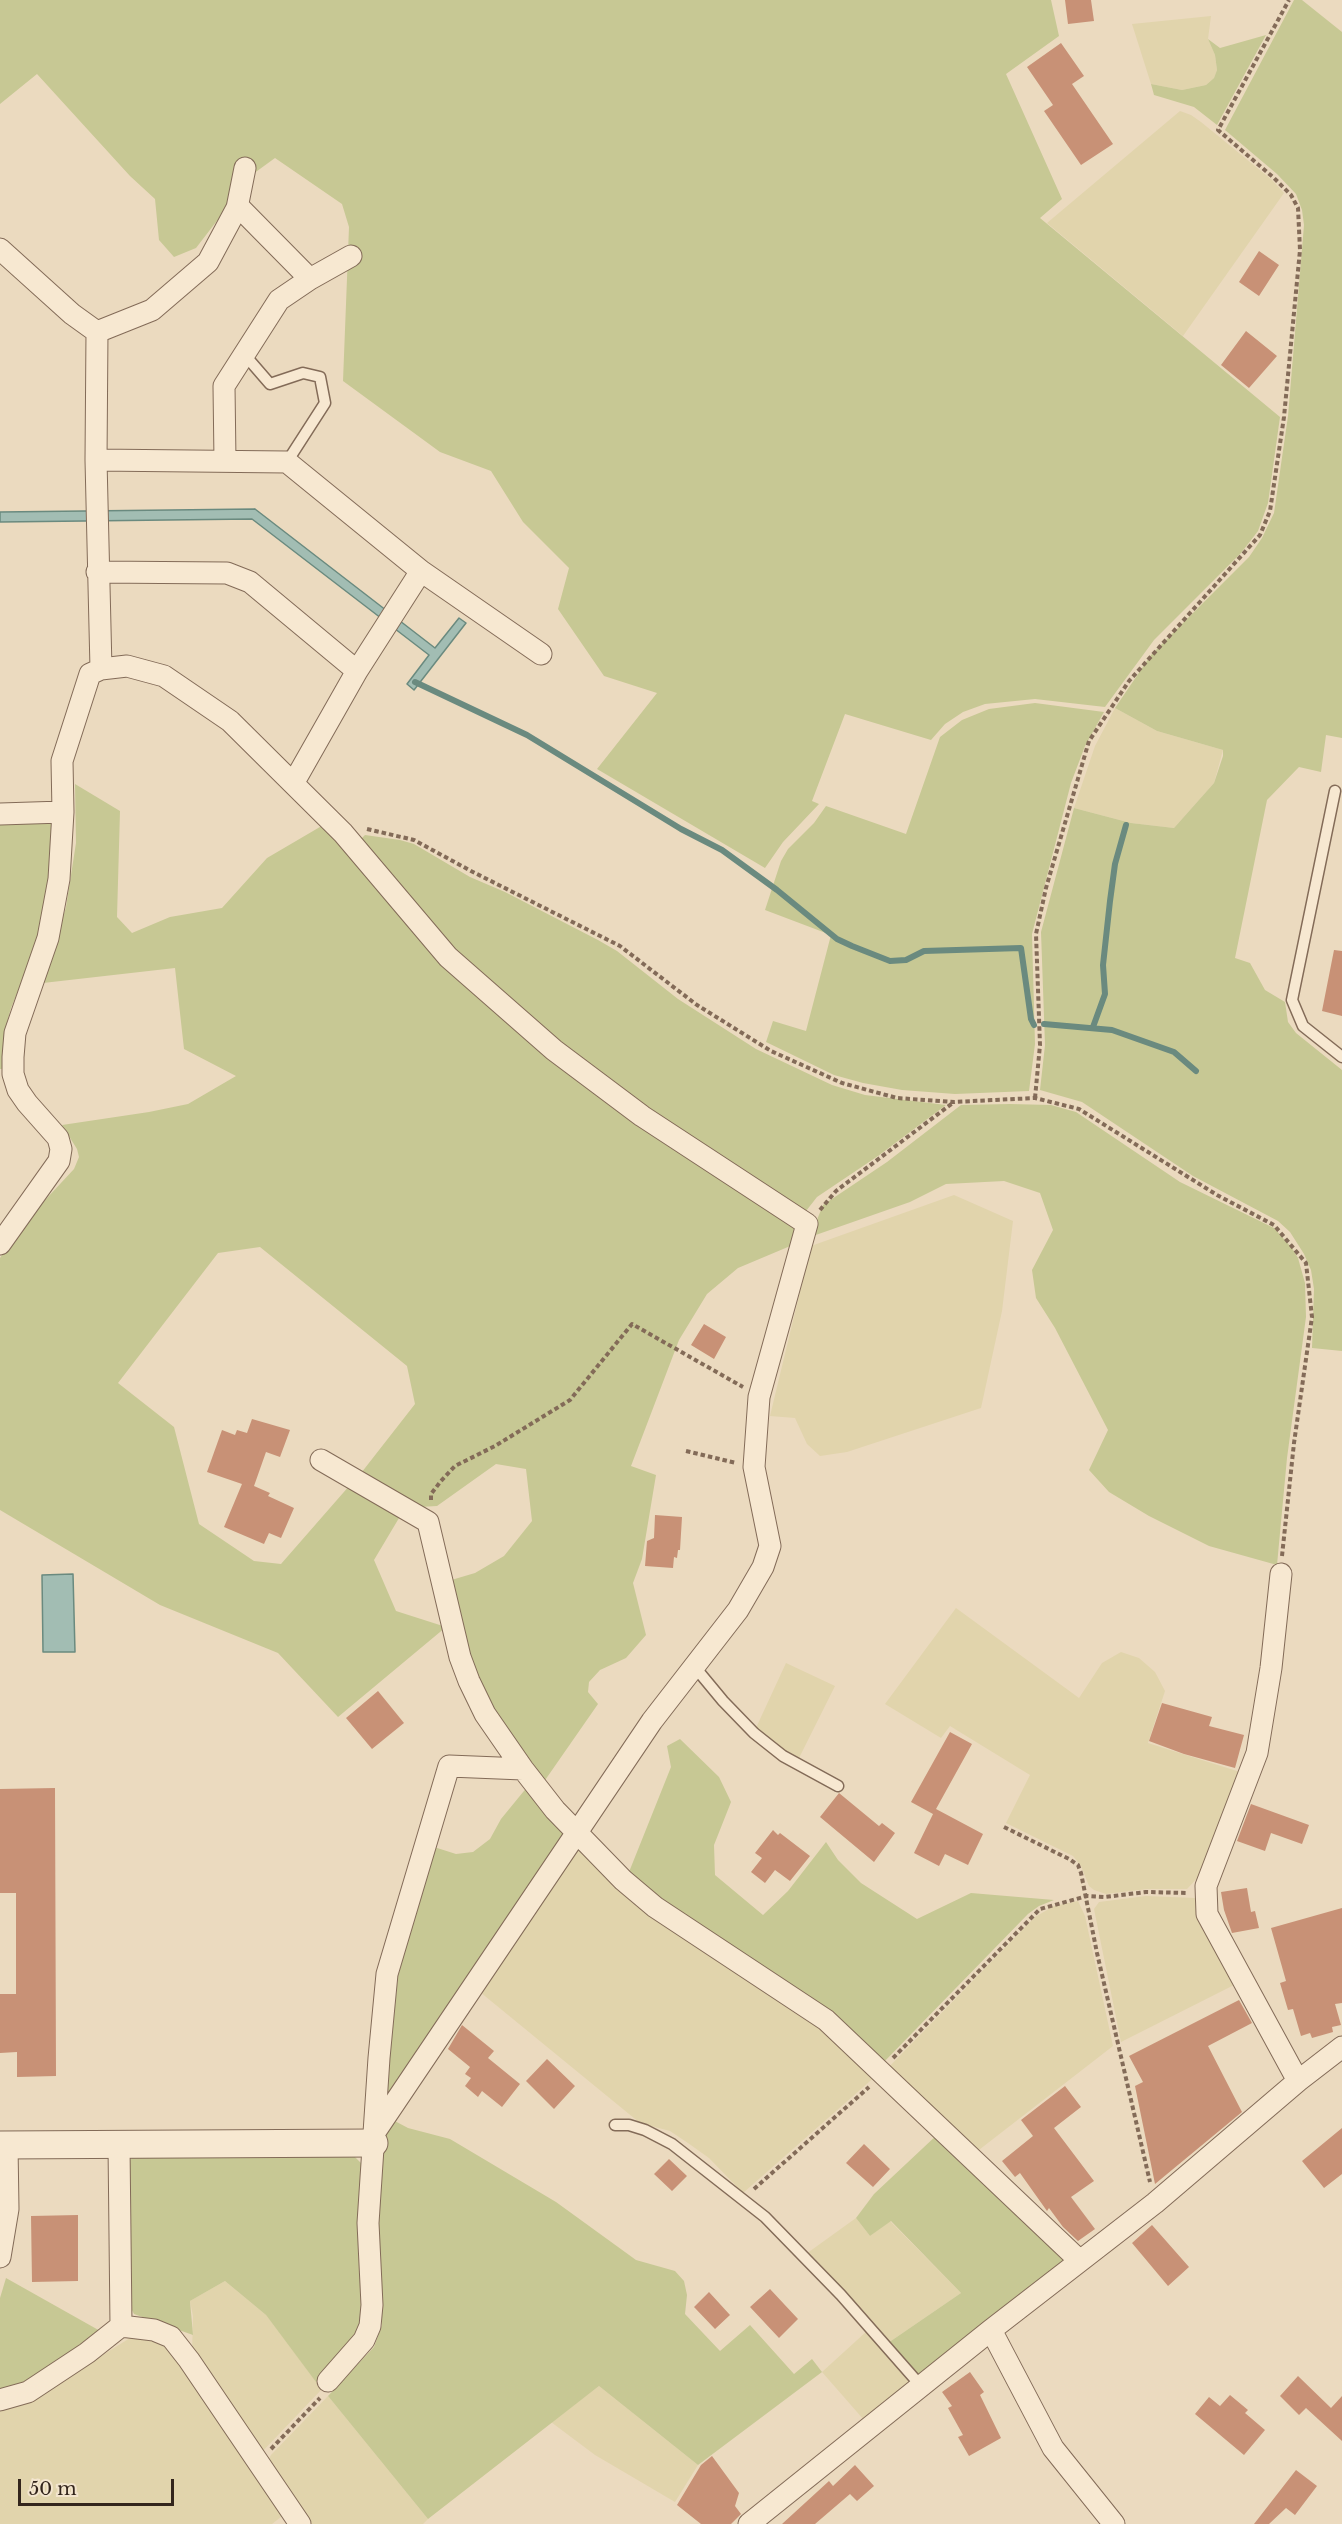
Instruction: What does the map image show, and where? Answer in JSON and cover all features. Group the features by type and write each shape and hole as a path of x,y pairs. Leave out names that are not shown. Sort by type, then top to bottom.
{"street":[{"path":"97,332 152,310 208,262 237,208 245,168"},
{"path":"237,208 310,279"},
{"path":"0,249 72,314 97,332"},
{"path":"225,461 224,386 279,300 351,256"},
{"path":"97,332 97,572 101,669"},
{"path":"96,460 287,462 421,571 541,654"},
{"path":"294,782 357,671 421,571"},
{"path":"97,572 227,573 250,582 357,671"},
{"path":"0,1244 59,1161 60,1155 58,1138 27,1104 18,1090 13,1057 15,1033 48,938 59,879 63,812 62,761 90,674 101,669 127,666 164,676 230,721 294,782 343,834 448,957 554,1050 642,1116 807,1224 759,1397 754,1467 770,1546 763,1567 738,1610 652,1721 374,2138"},
{"path":"0,814 63,812"},
{"path":"321,1460 429,1522 460,1657 469,1681 485,1714 555,1810 623,1880 655,1907 826,2020 1080,2262"},
{"path":"1281,1574 1271,1668 1257,1752 1206,1886 1206,1893 1207,1914 1298,2081"},
{"path":"328,2381 364,2340 370,2326 372,2305 368,2223 387,1974 449,1766 523,1769"},
{"path":"749,2524 991,2330 1155,2203 1298,2081 1342,2047"},
{"path":"0,2257 8,2210 4,2145 119,2145 374,2138"},
{"path":"119,2145 121,2326"},
{"path":"0,2400 28,2392 87,2353 121,2326 154,2330 171,2337 300,2524"},
{"path":"991,2330 1053,2448 1114,2524"}],"lane":[{"path":"244,354 270,384 303,373 320,377 325,403 287,462"},
{"path":"1335,791 1292,1000 1303,1026 1342,1057"},
{"path":"694,1666 754,1733 783,1756 838,1786"},
{"path":"615,2126 629,2125 645,2130 672,2144 765,2217 840,2295 921,2386"}],"path":[{"path":"1035,1098 1040,1045 1036,934 1046,888 1089,741 1130,681 1260,536 1270,512 1284,417 1299,260 1298,208 1291,195 1274,178 1218,130 1289,0"},
{"path":"343,834 370,829 414,840 620,946 697,1005 771,1051 842,1083 897,1098 954,1102 1035,1098 1079,1109 1217,1195 1274,1225 1306,1263 1312,1317 1294,1443 1281,1574"},
{"path":"807,1224 836,1191 954,1102"},
{"path":"429,1522 431,1494 455,1466 495,1446 570,1400 632,1324 759,1397"},
{"path":"686,1451 754,1467"},
{"path":"1004,1827 1077,1865 1087,1896 1100,1964 1155,2203"},
{"path":"742,2199 882,2073 1040,1909 1087,1896 1105,1897 1146,1892 1206,1893"},
{"path":"258,2462 326,2392 328,2381"}],"shaded area":[{"path":"1211,16 1208,39 1215,55 1217,70 1214,78 1206,85 1182,90 1151,84 1132,24"},
{"path":"1180,111 1201,122 1272,180 1284,193 1183,336 1047,223"},
{"path":"255,509 435,648 459,618 466,623 414,690 407,684 429,655 252,519 0,522 0,512"},
{"path":"1115,708 1157,731 1223,750 1214,783 1174,828 1131,823 1074,808 1095,746"},
{"path":"954,1195 1013,1221 1002,1311 981,1408 847,1452 820,1456 807,1444 795,1418 770,1416 811,1246"},
{"path":"73,1574 75,1652 43,1652 42,1575"},
{"path":"956,1608 1079,1698 1102,1663 1121,1652 1139,1658 1155,1672 1165,1691 1148,1743 1240,1772 1204,1871 1187,1889 1147,1889 1106,1894 1094,1890 1089,1886 1081,1866 1073,1856 1006,1823 1030,1775 950,1726 941,1738 885,1704"},
{"path":"786,1663 835,1686 799,1758 755,1730"},
{"path":"578,1842 878,2074 743,2193 709,2158 670,2131 640,2123 480,1992"},
{"path":"1146,1896 1195,1898 1199,1916 1236,1984 1121,2042 1094,1909 1099,1902"},
{"path":"1078,1901 1085,1916 1113,2046 975,2153 886,2070 1035,1917 1054,1906"},
{"path":"856,2218 870,2236 890,2221 961,2293 888,2343 806,2254"},
{"path":"225,2281 266,2315 322,2389 259,2455 192,2354 193,2316 190,2301"},
{"path":"867,2331 913,2382 864,2420 822,2372"},
{"path":"130,2338 147,2339 166,2346 286,2513 272,2524 0,2524 0,2408 34,2398"},
{"path":"599,2386 698,2465 675,2502 595,2455 551,2422"},
{"path":"328,2396 428,2519 423,2524 305,2524 266,2464 271,2455"}],"green space":[{"path":"0,0 1051,0 1059,36 1006,74 1062,199 1040,218 1280,417 1268,503 1258,531 1241,553 1154,640 1105,707 1035,699 985,704 963,712 945,724 931,740 845,714 812,801 819,804 783,842 765,868 597,769 657,693 604,676 558,609 569,568 523,522 491,471 440,452 343,381 349,227 342,204 275,158 253,174 196,248 174,257 159,240 155,199 130,176 37,74 0,104"},
{"path":"1294,0 1302,0 1342,32 1342,738 1326,735 1321,772 1299,767 1267,800 1235,958 1250,963 1265,990 1285,1002 1288,1022 1296,1033 1342,1070 1342,1351 1312,1348 1314,1289 1311,1270 1290,1232 1278,1221 1193,1176 1082,1102 1040,1090 1045,1045 1041,932 1074,808 1131,823 1174,828 1214,783 1223,756 1223,750 1157,731 1115,708 1151,655 1249,557 1262,538 1274,513 1288,416 1304,225 1302,210 1296,194 1277,174 1225,130"},
{"path":"1266,35 1217,125 1194,107 1154,95 1151,84 1182,90 1206,85 1214,78 1217,70 1215,55 1208,39 1220,48"},
{"path":"1035,703 1104,712 1085,746 1071,783 1032,934 1035,1044 1029,1091 955,1094 902,1090 863,1083 834,1075 766,1042 773,1021 806,1031 831,935 765,910 781,861 788,849 814,823 826,806 906,834 940,737 962,720 989,709"},
{"path":"75,784 120,811 117,917 132,933 170,917 222,908 267,858 325,824 433,946 797,1226 795,1244 738,1268 707,1294 679,1340 631,1466 656,1475 642,1559 633,1583 646,1635 626,1658 600,1670 589,1682 588,1692 598,1704 541,1786 474,1680 448,1581 475,1573 504,1556 532,1521 526,1469 496,1464 437,1506 419,1507 358,1477 415,1404 407,1366 260,1247 218,1253 118,1383 174,1427 199,1524 254,1561 281,1564 350,1485 402,1513 374,1560 396,1611 446,1627 338,1717 278,1653 160,1605 0,1510 0,1258 20,1227 74,1169 79,1157 77,1149 62,1125 188,1104 236,1076 184,1049 175,968 43,983 66,907 76,843"},
{"path":"54,822 49,888 33,954 11,1008 5,1030 4,1069 0,1069 0,823"},
{"path":"365,835 414,844 470,877 505,892 598,940 617,951 678,999 756,1049 832,1085 865,1095 946,1105 878,1156 817,1197 806,1211 645,1112 452,955 361,839"},
{"path":"961,1105 1051,1105 1076,1112 1180,1182 1274,1228 1298,1258 1305,1283 1306,1317 1287,1458 1277,1565 1209,1546 1149,1516 1109,1492 1089,1470 1108,1430 1055,1328 1036,1298 1032,1270 1053,1230 1040,1193 1004,1181 946,1184 910,1202 810,1237 823,1205 887,1162"},
{"path":"680,1739 719,1777 731,1802 714,1845 715,1875 763,1915 788,1891 826,1842 838,1860 861,1883 917,1919 971,1893 1054,1900 1039,1906 1028,1914 881,2065 627,1877 671,1767 667,1746"},
{"path":"528,1786 571,1834 388,2106 388,2076 398,1976 434,1847 456,1854 473,1852 490,1839 501,1819"},
{"path":"391,2119 408,2128 450,2139 556,2202 636,2260 675,2271 684,2281 687,2295 685,2314 720,2351 750,2325 794,2374 812,2359 822,2372 698,2465 599,2386 428,2519 328,2396 374,2347 382,2325 377,2285 377,2232 384,2128"},
{"path":"939,2133 1068,2258 918,2377 888,2343 961,2293 891,2221 870,2236 856,2218 874,2194"},
{"path":"350,2152 363,2165 358,2215 361,2312 359,2335 316,2382 266,2315 225,2281 190,2301 193,2335 134,2314 131,2308 129,2161 136,2154"},
{"path":"6,2278 102,2332 26,2381 0,2389 0,2298"}],"building":[{"path":"1065,0 1091,0 1094,21 1068,24"},
{"path":"1061,43 1084,76 1072,84 1113,144 1081,165 1044,111 1053,105 1027,67"},
{"path":"1259,251 1279,265 1259,296 1239,282"},
{"path":"1246,331 1277,356 1249,388 1221,365"},
{"path":"1334,950 1342,951 1342,1016 1322,1011"},
{"path":"704,1324 726,1337 714,1359 691,1345"},
{"path":"252,1419 290,1430 280,1457 266,1452 254,1486 270,1493 268,1496 294,1508 281,1538 269,1533 264,1544 224,1527 242,1484 207,1472 222,1430 235,1435 237,1430 247,1433"},
{"path":"655,1515 682,1517 680,1550 678,1550 677,1558 674,1557 673,1568 645,1566 647,1541 654,1538"},
{"path":"378,1691 404,1723 372,1749 346,1718"},
{"path":"1162,1703 1212,1717 1209,1726 1244,1735 1235,1768 1184,1754 1149,1741"},
{"path":"950,1732 972,1744 936,1809 983,1834 968,1865 945,1854 939,1866 914,1853 934,1812 933,1814 911,1802"},
{"path":"55,1788 56,2076 17,2077 17,2052 0,2053 0,1994 16,1994 16,1893 0,1893 0,1789"},
{"path":"839,1793 879,1826 882,1823 895,1833 874,1862 820,1817"},
{"path":"1251,1804 1309,1825 1302,1844 1271,1833 1265,1851 1237,1841"},
{"path":"773,1830 810,1856 790,1881 775,1870 765,1883 751,1872 762,1858 755,1853"},
{"path":"1247,1888 1251,1912 1255,1911 1259,1928 1232,1933 1221,1892"},
{"path":"1342,1908 1342,2003 1335,2004 1341,2025 1332,2027 1333,2032 1312,2038 1310,2033 1301,2036 1293,2009 1288,2010 1280,1983 1286,1981 1271,1928"},
{"path":"1239,2000 1252,2023 1208,2046 1242,2112 1155,2184 1135,2086 1143,2082 1129,2056"},
{"path":"462,2025 494,2051 488,2058 520,2084 502,2107 482,2091 478,2097 465,2086 471,2078 465,2074 470,2067 448,2049"},
{"path":"547,2059 575,2086 554,2109 526,2081"},
{"path":"1065,2086 1081,2107 1054,2128 1094,2181 1071,2197 1095,2229 1078,2241 1063,2227 1049,2208 1047,2211 1020,2173 1015,2177 1002,2161 1033,2136 1021,2120"},
{"path":"1342,2128 1342,2174 1324,2188 1302,2161"},
{"path":"864,2144 890,2169 873,2187 846,2163"},
{"path":"669,2159 687,2176 672,2191 654,2174"},
{"path":"78,2215 78,2281 32,2282 31,2216"},
{"path":"1152,2225 1189,2267 1168,2286 1132,2243"},
{"path":"770,2289 798,2319 779,2338 750,2307"},
{"path":"709,2292 730,2315 715,2329 694,2307"},
{"path":"970,2372 984,2392 980,2395 1001,2438 969,2456 958,2437 963,2435 948,2408 952,2406 942,2392"},
{"path":"1298,2376 1331,2408 1342,2396 1342,2441 1306,2408 1299,2415 1280,2396"},
{"path":"1230,2395 1248,2410 1245,2413 1265,2430 1244,2455 1195,2414 1209,2397 1220,2406"},
{"path":"712,2456 739,2493 735,2506 741,2514 731,2524 701,2524 677,2505 701,2465"},
{"path":"855,2465 874,2486 857,2501 850,2494 815,2524 782,2524 829,2481 833,2486"},
{"path":"1296,2470 1317,2486 1295,2515 1286,2508 1269,2524 1254,2524"}],"waterway":[{"path":"415,682 527,735 681,829 722,850 777,890 837,939 852,946 890,961 906,960 924,951 1021,948 1031,1019 1034,1025"},
{"path":"1093,1027 1105,994 1103,965 1110,901 1115,864 1126,825"},
{"path":"1044,1024 1112,1030 1174,1052 1196,1071"}]}
